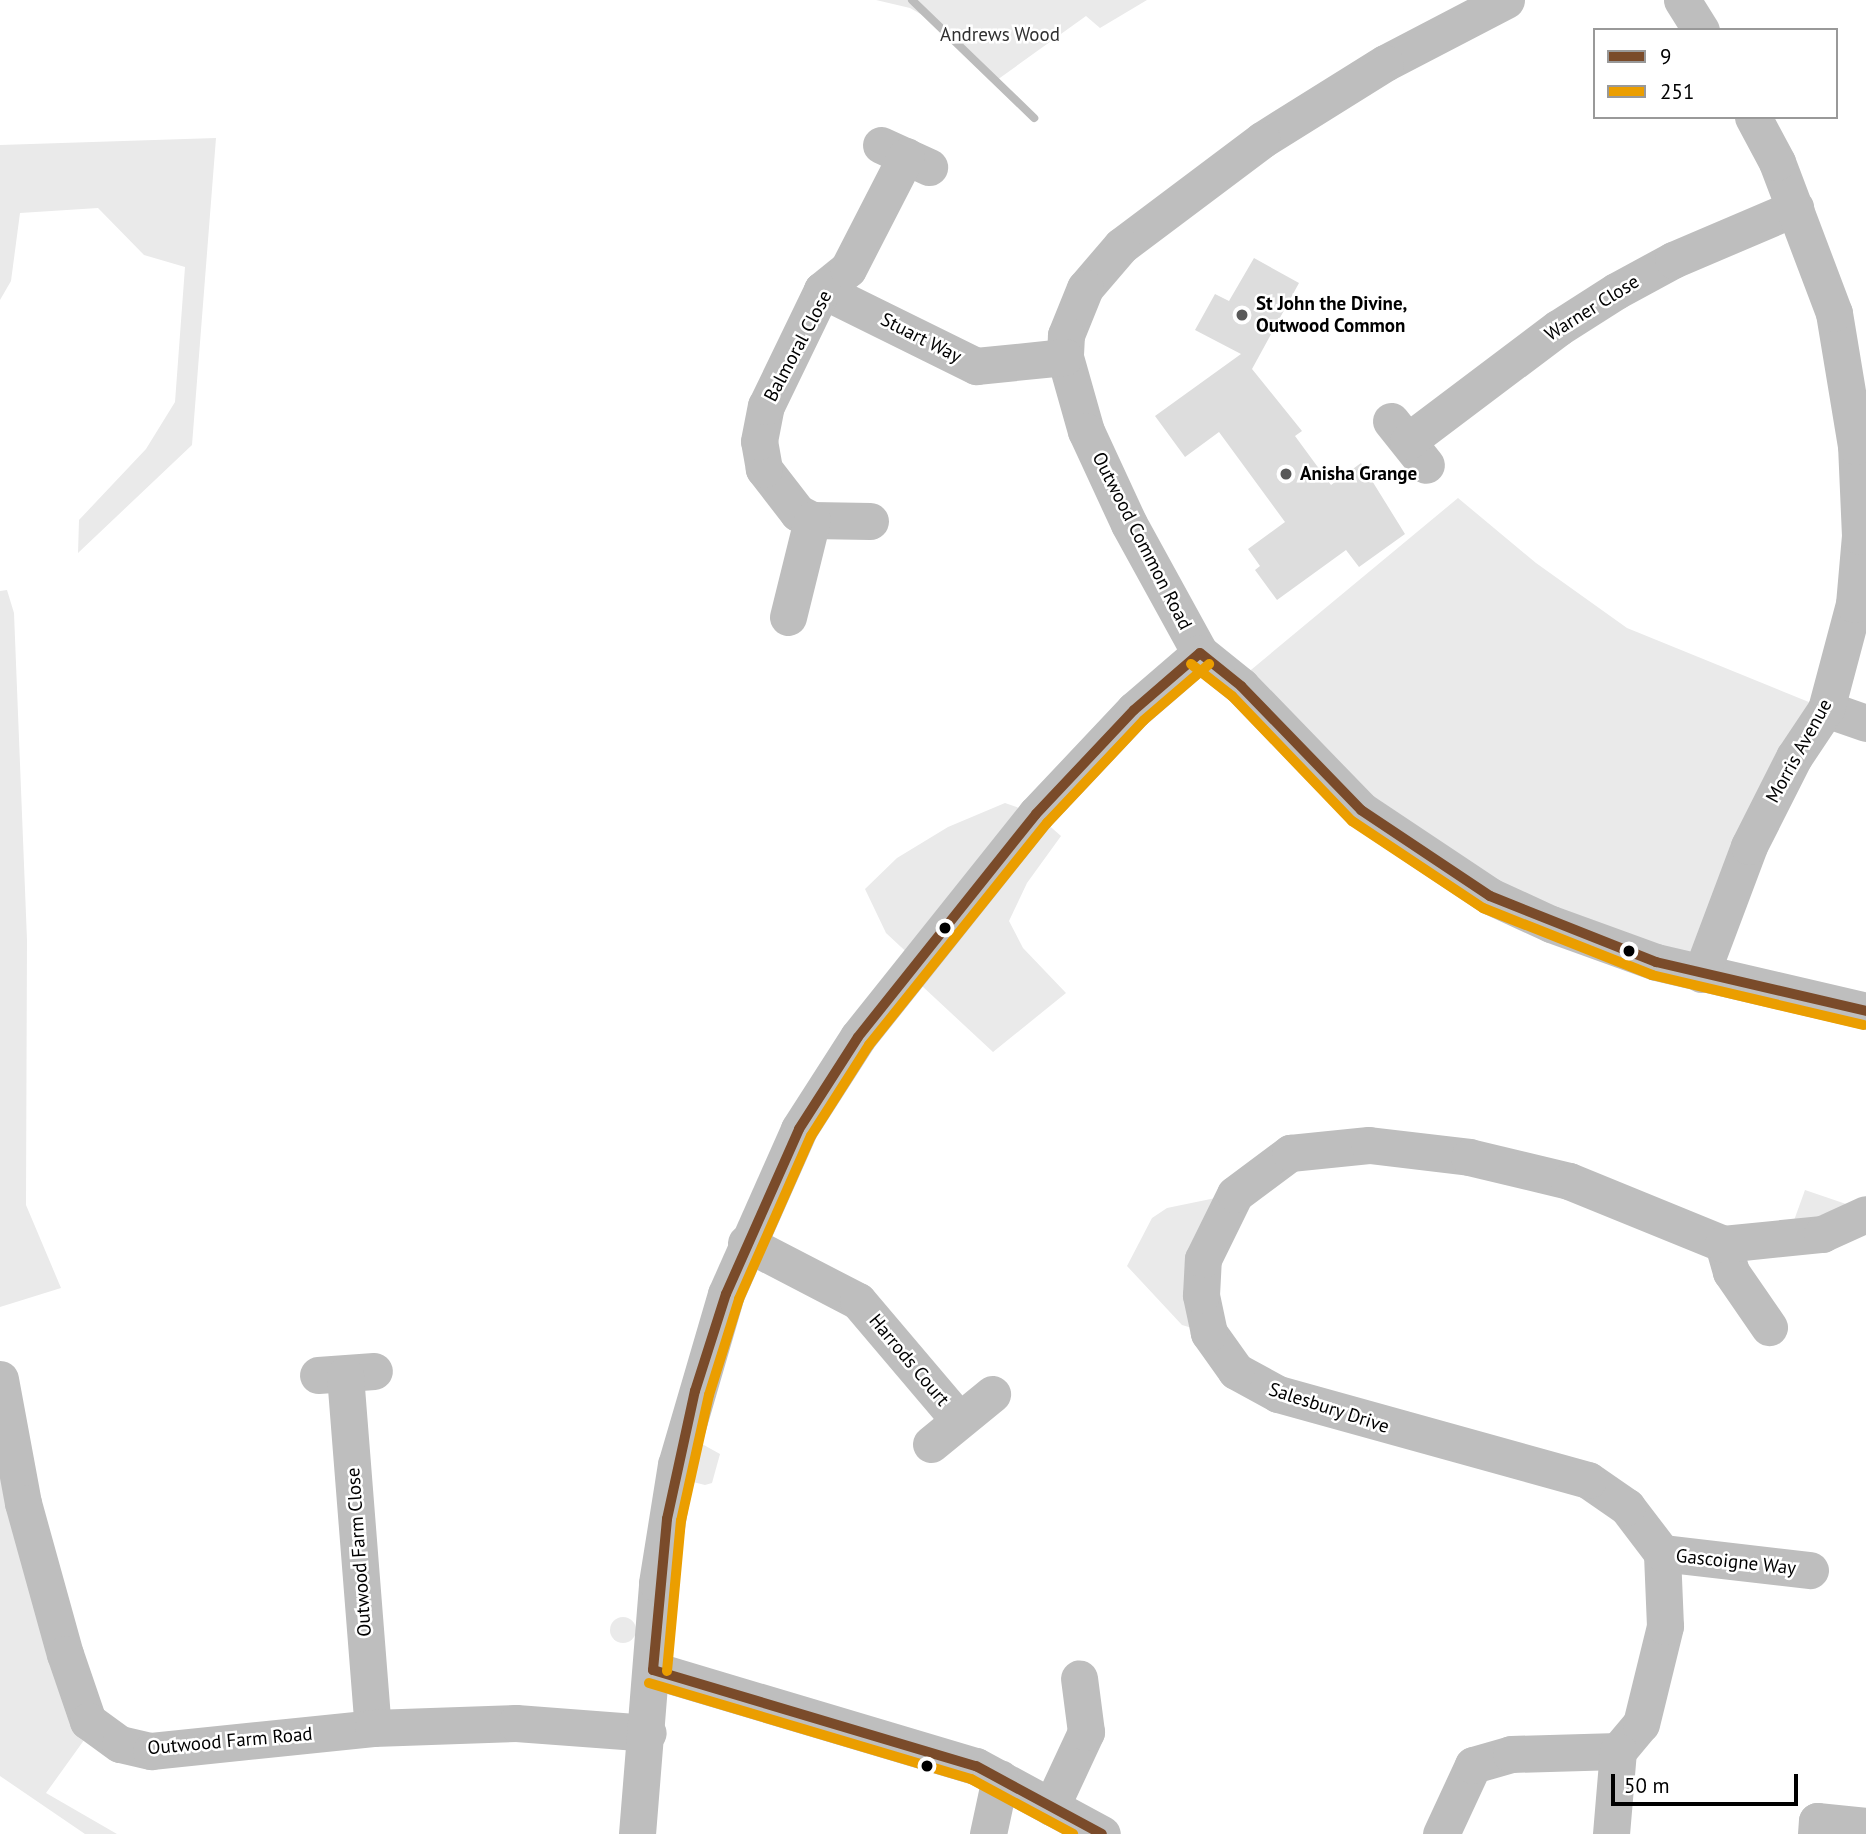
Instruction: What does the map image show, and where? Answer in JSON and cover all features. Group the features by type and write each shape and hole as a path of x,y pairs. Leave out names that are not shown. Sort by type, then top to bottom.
{"street":[{"name":"Outwood Common Road","path":"638,1834 654,1657 657,1583 676,1465 708,1345 746,1243 799,1129 915,960 1062,782 1200,653 1121,509 1086,431 1065,357 1073,309 1085,288 1146,223 1262,140 1385,62 1506,0"},
{"path":"1682,0 1700,28"},
{"name":"Morris Avenue","path":"1702,974 1749,846 1794,757 1826,709 1854,604 1860,499 1842,349 1795,208 1754,119"},
{"name":"Balmoral Close","path":"813,520 782,498 764,469 759,441 765,406 822,290 848,269 905,156"},
{"name":"Warner Close","path":"1408,442 1558,328 1616,291 1673,260 1795,208"},
{"name":"Stuart Way","path":"822,290 976,366 1065,357"},
{"path":"788,617 813,520 870,521"},
{"path":"1200,653 1241,686 1339,791 1417,851 1551,924 1702,974 1866,1011"},
{"path":"1826,709 1866,723"},
{"name":"Salesbury Drive","path":"1662,1553 1628,1507 1588,1480 1399,1431 1255,1384 1236,1371 1209,1334 1201,1295 1203,1259 1235,1194 1290,1153 1319,1146 1380,1147 1523,1168 1610,1195 1723,1244 1822,1234 1866,1214"},
{"name":"Harrods Court","path":"746,1243 858,1301 959,1420"},
{"path":"1723,1244 1731,1272 1769,1327"},
{"name":"Outwood Farm Close","path":"346,1374 373,1728"},
{"name":"Outwood Farm Road","path":"0,1379 41,1573 88,1721 120,1744 151,1751 373,1728 516,1723 648,1733"},
{"name":"Harrods Court","path":"931,1444 992,1394"},
{"path":"1611,1834 1619,1751 1641,1724 1661,1656 1662,1553"},
{"name":"Gascoigne Way","path":"1662,1553 1810,1570"},
{"path":"654,1657 1000,1778 1102,1834"},
{"path":"1051,1807 1086,1732 1079,1678"},
{"path":"1441,1834 1472,1765 1511,1754 1619,1751"},
{"path":"988,1834 1000,1778"},
{"path":"1816,1834 1817,1821 1866,1826"}],"green space":[{"name":"Andrews Wood","path":"876,0 1147,0 1100,28 1086,16 997,80 938,24 910,8"},
{"path":"216,138 192,445 78,553 79,520 146,449 175,402 185,267 144,255 98,208 20,213 11,281 0,300 0,145"},
{"path":"1458,498 1536,563 1627,628 1826,709 1701,974 1490,896 1234,684"},
{"path":"7,590 14,613 27,940 26,1205 61,1288 0,1307 0,591"},
{"path":"1005,803 1036,814 1061,836 1027,883 1009,921 1023,948 1066,993 993,1052 907,972 915,960 886,933 865,889 897,858 948,827"},
{"path":"1805,1190 1849,1205 1792,1226"},
{"path":"1235,1194 1217,1221 1209,1333 1182,1325 1127,1266 1152,1218 1167,1208"},
{"path":"0,1427 87,1736 46,1793 117,1834 85,1834 0,1776"},
{"path":"702,1444 720,1454 712,1483 705,1485 693,1482"},
{"path":"623,1617 633,1620 636,1630 633,1640 623,1643 613,1640 610,1630 613,1620"}],"building":[{"name":"Anisha Grange","path":"1254,258 1299,283 1252,369 1302,431 1295,436 1331,485 1361,463 1405,534 1359,567 1346,550 1277,600 1255,570 1260,566 1248,549 1285,522 1219,432 1185,457 1155,416 1241,354 1195,330 1215,294 1229,301"}],"waterway":[{"path":"912,0 1034,118"}],"transit line":[{"name":"9","path":"1200,653 1241,686 1361,810 1490,896 1656,962 1866,1011"},
{"name":"9","path":"653,1670 667,1519 695,1391 726,1294 799,1129 858,1037 1036,814 1134,710 1200,653"},
{"name":"251","path":"1191,664 1232,696 1352,821 1483,908 1652,975 1863,1025"},
{"name":"251","path":"667,1671 681,1521 709,1395 739,1299 811,1136 869,1045 1047,823 1144,720 1209,664"},
{"name":"9","path":"653,1670 976,1766 1102,1834"},
{"name":"251","path":"649,1683 971,1779 1073,1834"}],"place":[{"name":"St John the Divine, Outwood Common","path":"1242,315"},
{"name":"Anisha Grange","path":"1286,474"}]}
